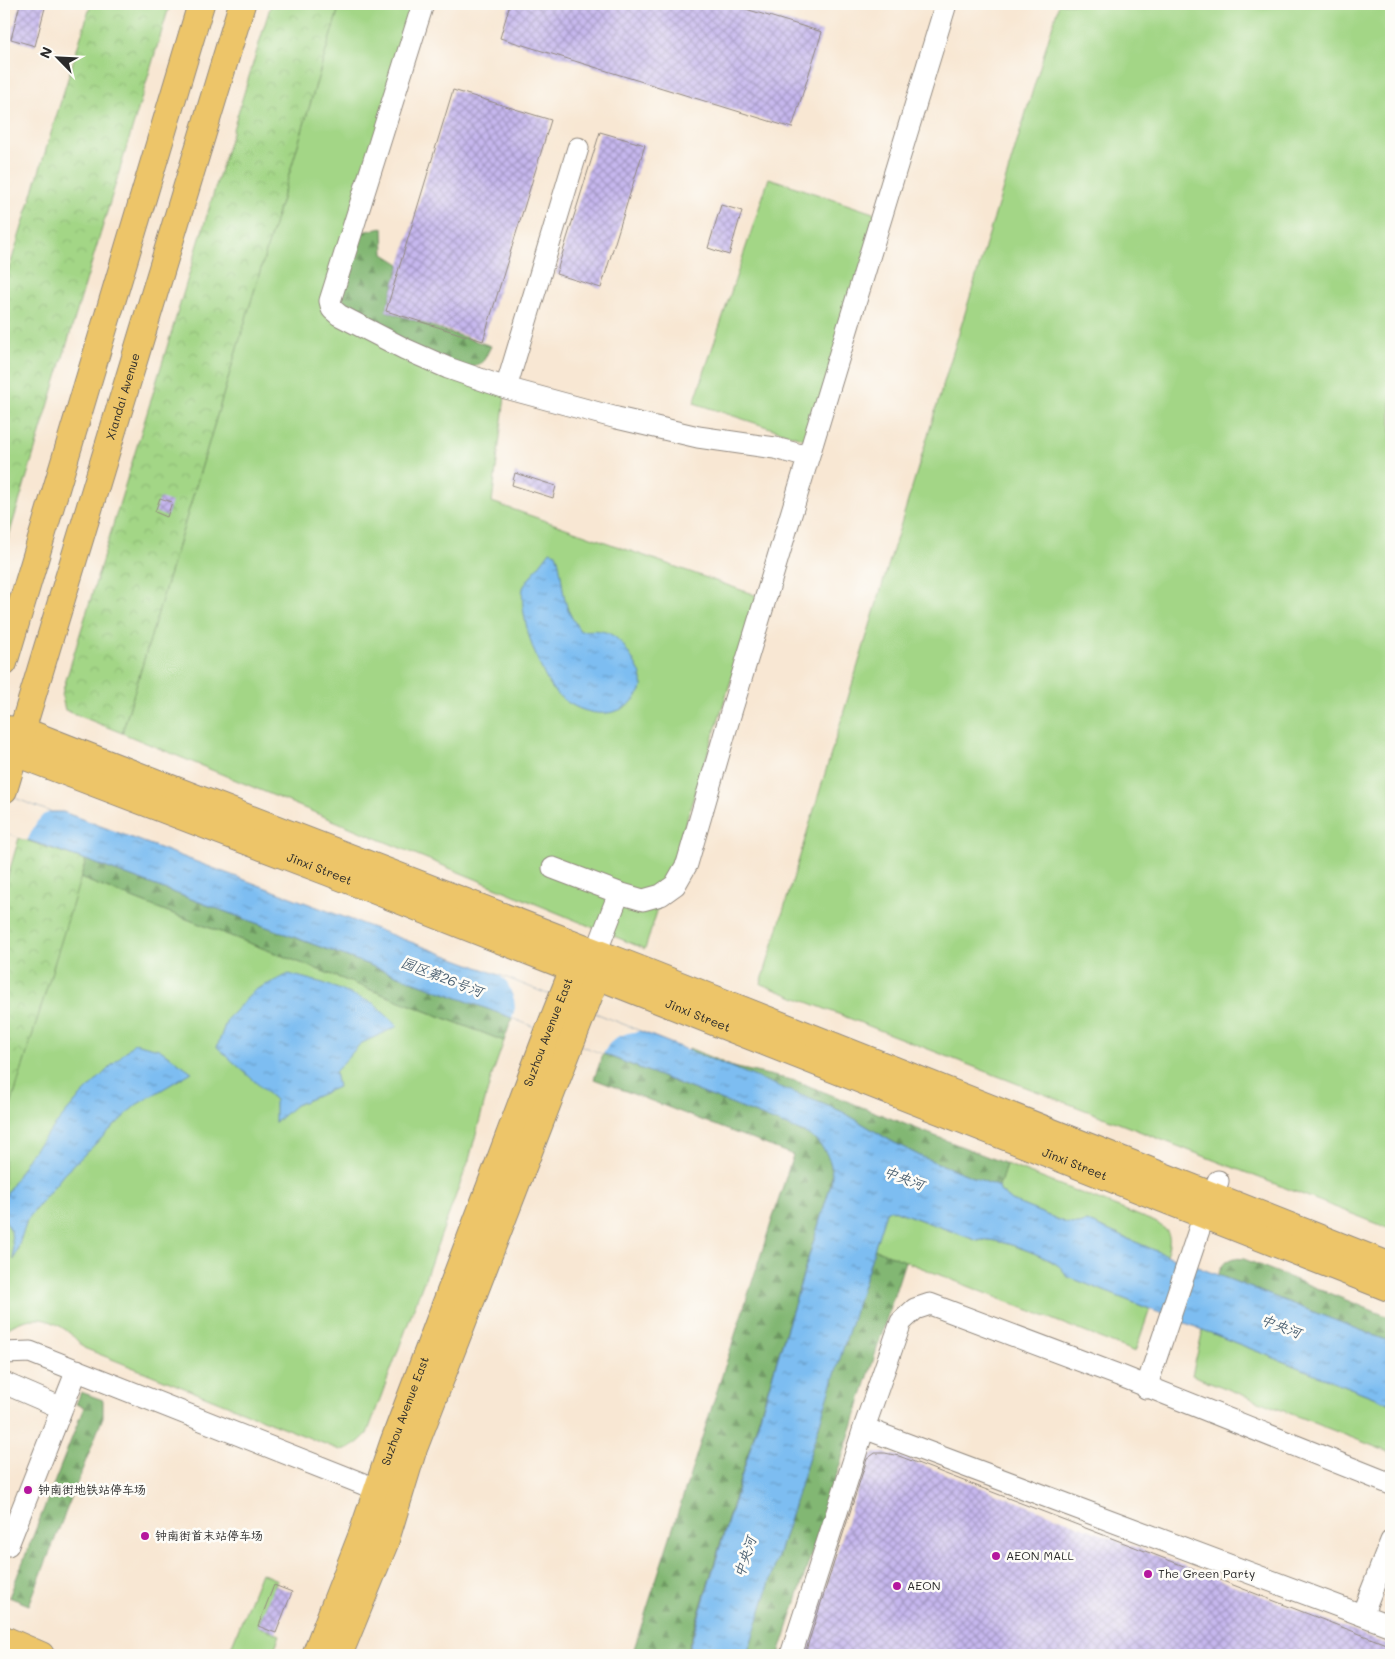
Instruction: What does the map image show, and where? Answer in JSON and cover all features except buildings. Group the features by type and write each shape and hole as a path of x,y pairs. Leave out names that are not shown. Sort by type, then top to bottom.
{"main road":[{"path":"4,664 201,4"},
{"name":"Xiandai Avenue","path":"4,790 11,739 242,4"},
{"name":"Jinxi Street","path":"11,739 330,873 589,966 1211,1197 1391,1266"},
{"name":"Suzhou Avenue East","path":"314,1655 362,1534 413,1451 560,1036 589,966"},
{"name":"Jinxi Street","path":"1211,1197 1391,1289"},
{"name":"Suzhou Avenue East","path":"339,1655 385,1543 387,1494"},
{"path":"4,1640 41,1655"}],"lane":[{"path":"423,4 330,301 332,309 338,315 405,349 448,368 506,388 617,418 698,437 775,448 808,456"},
{"path":"553,868 643,900 661,895 675,885 687,864 730,712 946,4"},
{"path":"506,388 578,148"},
{"path":"589,966 619,893"},
{"path":"1146,1388 1211,1197"},
{"path":"791,1655 864,1428 901,1322 915,1309 930,1304 1112,1373 1391,1484"},
{"path":"4,1353 30,1352 387,1494"},
{"path":"4,1543 8,1545 77,1370"},
{"path":"4,1383 62,1408"},
{"path":"864,1428 1391,1626"},
{"path":"1362,1615 1389,1555"}],"green space":[{"path":"91,4 170,4 4,552 4,285"},
{"path":"271,4 340,4 122,733 65,710 62,697 63,690"},
{"path":"340,4 426,4 332,309 506,388 492,502 758,596 645,949 122,733"},
{"path":"1059,4 1391,4 1391,1229 761,984"},
{"path":"769,178 882,216 807,440 694,403"},
{"path":"383,228 384,254 400,264 386,311 491,346 483,362 461,373 346,318 336,297 355,233"},
{"path":"19,838 86,860 4,1128 4,889"},
{"path":"86,860 512,1018 504,1041 80,878"},
{"path":"80,878 504,1041 491,1078 469,1160 367,1434 352,1446 340,1450 84,1348 66,1330 47,1320 26,1320 4,1331 4,1128"},
{"path":"689,1048 733,1067 796,1081 1006,1164 999,1187 922,1157 843,1112 688,1051"},
{"path":"603,1054 808,1134 824,1149 830,1162 832,1176 686,1655 632,1655 793,1155 594,1079"},
{"path":"1006,1164 1155,1222 1169,1235 1166,1255 1086,1221 1079,1224 1066,1223 1012,1201 1000,1191 999,1187"},
{"path":"891,1209 978,1241 1006,1243 1029,1251 1057,1264 1066,1276 1150,1309 1135,1352 874,1249 886,1212"},
{"path":"874,1249 905,1261 779,1655 747,1655"},
{"path":"1234,1258 1244,1259 1391,1318 1391,1342 1218,1275 1224,1264"},
{"path":"1203,1330 1391,1404 1391,1453 1192,1375"},
{"path":"81,1392 103,1400 103,1417 29,1605 9,1597 84,1407 76,1404"},
{"path":"261,1573 277,1580 258,1626 280,1635 272,1655 228,1655"}],"water":[{"path":"550,551 556,553 567,607 580,631 596,630 613,636 623,645 640,673 641,690 632,702 614,712 594,713 565,701 550,685 534,651 525,620 523,588"},
{"path":"4,794 50,812 63,812 499,975 843,1112 922,1157 999,1187 1000,1191 1012,1201 1066,1223 1079,1224 1086,1221 1166,1255 1391,1342 1391,1404 1066,1276 1058,1265 1029,1251 1006,1243 978,1241 891,1209 886,1212 747,1655 687,1655 831,1184 830,1162 824,1149 807,1134 512,1018 86,860 4,832"},
{"path":"289,974 323,983 373,1003 398,1026 360,1044 335,1072 338,1087 294,1106 275,1123 275,1100 217,1047 227,1019 255,990"},
{"path":"134,1043 159,1049 192,1072 136,1105 64,1174 27,1220 14,1260 11,1231 4,1218 4,1198 29,1156 76,1101"}],"pier":[{"path":"4,794 50,812 43,815 36,823 27,841 4,832"},
{"path":"499,975 640,1031 617,1037 609,1044 603,1054 512,1018 515,1008 514,999 507,982"}],"place":[{"name":"钟南街地铁站停车场","path":"28,1490"},
{"name":"钟南街首末站停车场","path":"145,1536"},
{"name":"AEON MALL","path":"996,1556"},
{"name":"The Green Party","path":"1148,1574"},
{"name":"AEON","path":"897,1586"}],"water label":[{"name":"园区第26号河","path":"442,977"},
{"name":"中央河","path":"904,1178"},
{"name":"中央河","path":"1281,1326"},
{"name":"中央河","path":"745,1557"}]}
